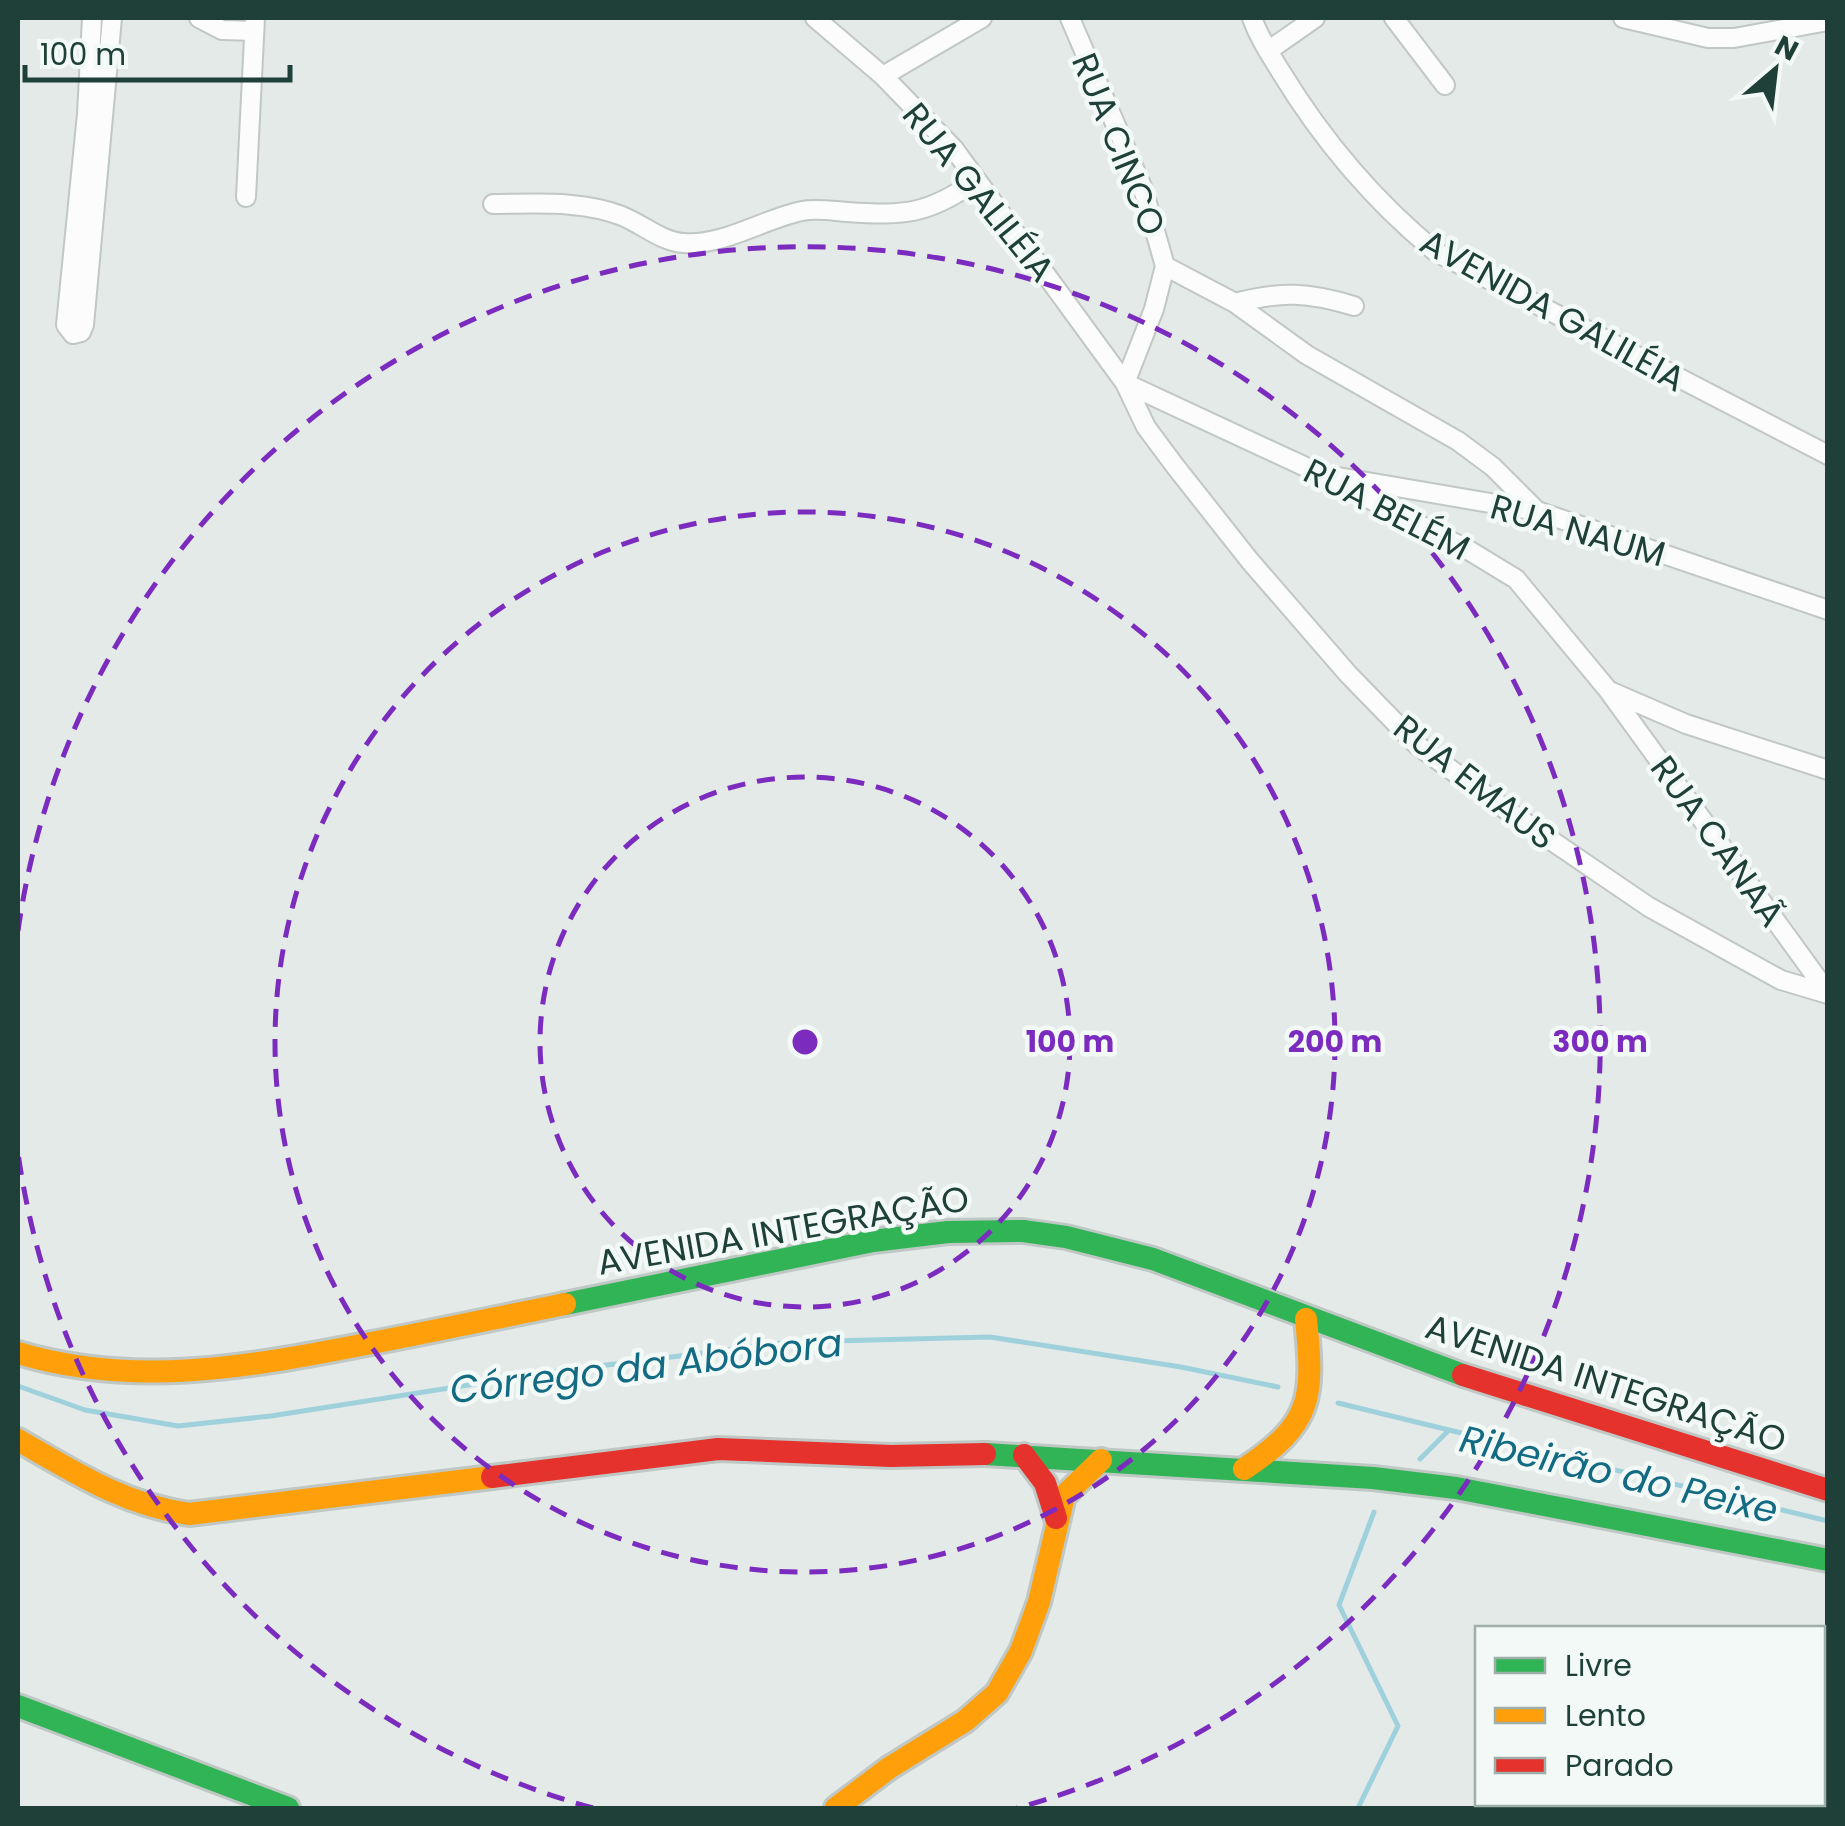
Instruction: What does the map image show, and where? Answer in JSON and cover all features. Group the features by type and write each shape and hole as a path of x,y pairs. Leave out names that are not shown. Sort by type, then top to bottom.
{"street":[{"path":"92,18 87,114 66,325 73,334 81,332 84,325 112,18"},
{"path":"199,18 222,30 255,24 246,197"},
{"name":"RUA GALILÉIA","path":"815,18 883,76 954,149 1125,383"},
{"path":"883,76 982,18"},
{"name":"RUA CINCO","path":"1070,18 1143,189 1166,266 1139,354 1125,383"},
{"name":"AVENIDA GALILÉIA","path":"1252,18 1300,104 1348,168 1396,220 1436,252 1828,455"},
{"path":"1268,51 1315,18"},
{"path":"1394,18 1444,86"},
{"path":"1630,19 1708,38 1734,38 1828,21"},
{"path":"493,204 591,207 620,215 666,239 706,242 808,210 881,214 924,210 943,204 976,180"},
{"path":"1166,266 1235,303 1307,356 1458,441 1493,467 1537,511"},
{"path":"1235,303 1272,294 1313,294 1354,306"},
{"name":"RUA BELÉM","path":"1125,383 1323,475 1470,551 1516,580 1608,690"},
{"name":"RUA EMAUS","path":"1125,383 1146,427 1250,561 1348,674 1417,745 1649,907 1781,980 1828,994"},
{"name":"RUA NAUM","path":"1323,475 1537,511 1828,610"},
{"path":"1608,690 1686,724 1828,770"},
{"name":"RUA CANAÃ","path":"1608,690 1828,994"},
{"name":"AVENIDA INTEGRAÇÃO","path":"18,1353 107,1372 148,1376 215,1371 834,1250 962,1230 1026,1232 1099,1242 1556,1409 1828,1490"},
{"path":"1244,1469 1276,1450 1297,1426 1306,1405 1312,1385 1306,1320"},
{"path":"18,1440 117,1497 160,1512 189,1514 718,1449 891,1456 1024,1455 1456,1488 1828,1560"},
{"path":"1024,1455 1045,1483 1056,1518"},
{"path":"836,1808 889,1768 965,1721 997,1693 1022,1651 1039,1602 1064,1496 1101,1460"},
{"path":"18,1706 288,1808"}],"waterway":[{"name":"Córrego da Abóbora","path":"18,1386 85,1410 178,1426 791,1342 990,1337 1181,1367 1278,1387"},
{"name":"Córrego da Abóbora","path":"1338,1403 1449,1430"},
{"name":"Ribeirão do Peixe","path":"1420,1459 1449,1430 1828,1521"},
{"name":"Ribeirão do Peixe","path":"1358,1808 1398,1726 1339,1605 1374,1512"}],"traffic: fast":[{"path":"565,1304 873,1241 948,1232 1023,1231 1066,1237 1153,1259 1463,1375"},
{"path":"985,1454 1373,1478 1456,1488 1828,1560"},
{"path":"18,1706 288,1808"}],"traffic: slow":[{"path":"18,1353 61,1363 145,1372 229,1367 565,1304"},
{"path":"1244,1469 1284,1437 1304,1406 1309,1369 1306,1319"},
{"path":"18,1440 121,1495 189,1514 492,1477"},
{"path":"836,1808 889,1768 965,1721 997,1693 1021,1651 1039,1602 1064,1496 1101,1460"}],"traffic: jam":[{"path":"1463,1375 1828,1490"},
{"path":"492,1477 718,1449 891,1456 985,1454"},
{"path":"1024,1455 1045,1483 1056,1518"}]}
